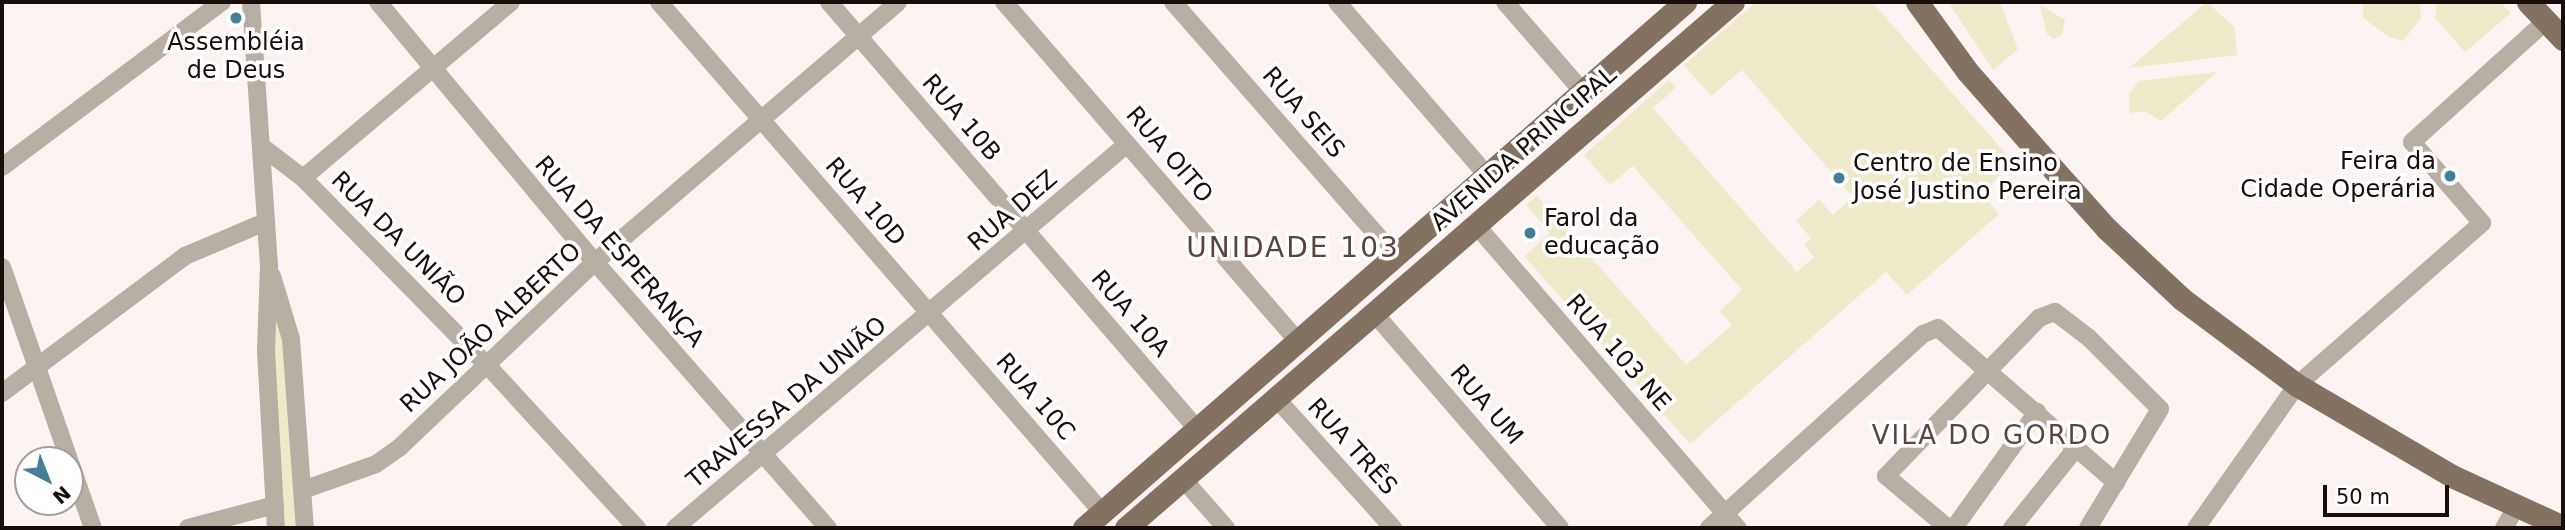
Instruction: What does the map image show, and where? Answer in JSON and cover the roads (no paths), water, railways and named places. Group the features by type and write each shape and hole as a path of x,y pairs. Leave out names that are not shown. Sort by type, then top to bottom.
{"main road":[{"name":"AVENIDA PRINCIPAL","path":"1084,528 1684,2"},
{"name":"AVENIDA PRINCIPAL","path":"1126,528 1733,2"},
{"path":"1917,2 1966,71 2107,229 2182,299 2297,385 2454,477 2516,508 2563,527"},
{"path":"2528,2 2563,39"},
{"path":"1555,157 1569,133 1593,110 1592,101 1582,92"},
{"path":"1374,313 1364,300 1366,291 1403,257 1416,237"}],"street":[{"path":"2,167 222,2"},
{"path":"251,2 269,265 266,351 276,528"},
{"name":"RUA DA ESPERANÇA","path":"378,2 431,70 595,262 763,457 828,528"},
{"path":"303,178 511,2"},
{"name":"RUA 10D","path":"659,2 930,314"},
{"name":"RUA 10B","path":"829,2 1027,232"},
{"name":"RUA JOÃO ALBERTO","path":"303,490 376,464 400,447 595,262 763,122 898,2"},
{"name":"RUA OITO","path":"1004,2 1298,341"},
{"name":"RUA SEIS","path":"1174,2 1395,256"},
{"path":"1337,2 1487,175"},
{"path":"1505,2 1582,92"},
{"path":"2196,528 2297,385 2482,223 2412,142 2546,21"},
{"name":"RUA DEZ","path":"930,314 1127,144"},
{"name":"RUA DA UNIÃO","path":"261,146 303,178 488,365 637,528"},
{"path":"2,393 185,256 265,222"},
{"name":"RUA 103 NE","path":"1476,225 1722,513 1738,528"},
{"name":"RUA 10A","path":"1027,232 1197,429"},
{"path":"269,265 291,339 305,528"},
{"path":"2,267 93,528"},
{"name":"RUA UM","path":"1374,313 1560,528"},
{"name":"TRAVESSA DA UNIÃO","path":"675,528 763,457 930,314"},
{"name":"RUA 10C","path":"930,314 1102,512"},
{"path":"1948,528 1886,477 2039,318 2063,314 2160,409 2088,528"},
{"path":"1709,528 1722,513 1923,334 1938,328 1945,331 2116,483"},
{"name":"RUA TRÊS","path":"1276,398 1392,528"},
{"path":"1954,528 2036,412"},
{"path":"2012,528 2076,448"},
{"path":"1183,479 1226,528"},
{"path":"188,528 275,505"},
{"path":"2504,528 2516,508"}],"place":[{"name":"Assembléia de Deus","path":"236,18"},
{"name":"Feira da Cidade Operária","path":"2450,176"},
{"name":"Centro de Ensino José Justino Pereira","path":"1839,178"},
{"name":"Farol da educação","path":"1530,233"}],"district":[{"name":"UNIDADE 103","path":"1293,248"},
{"name":"VILA DO GORDO","path":"1992,436"}]}
